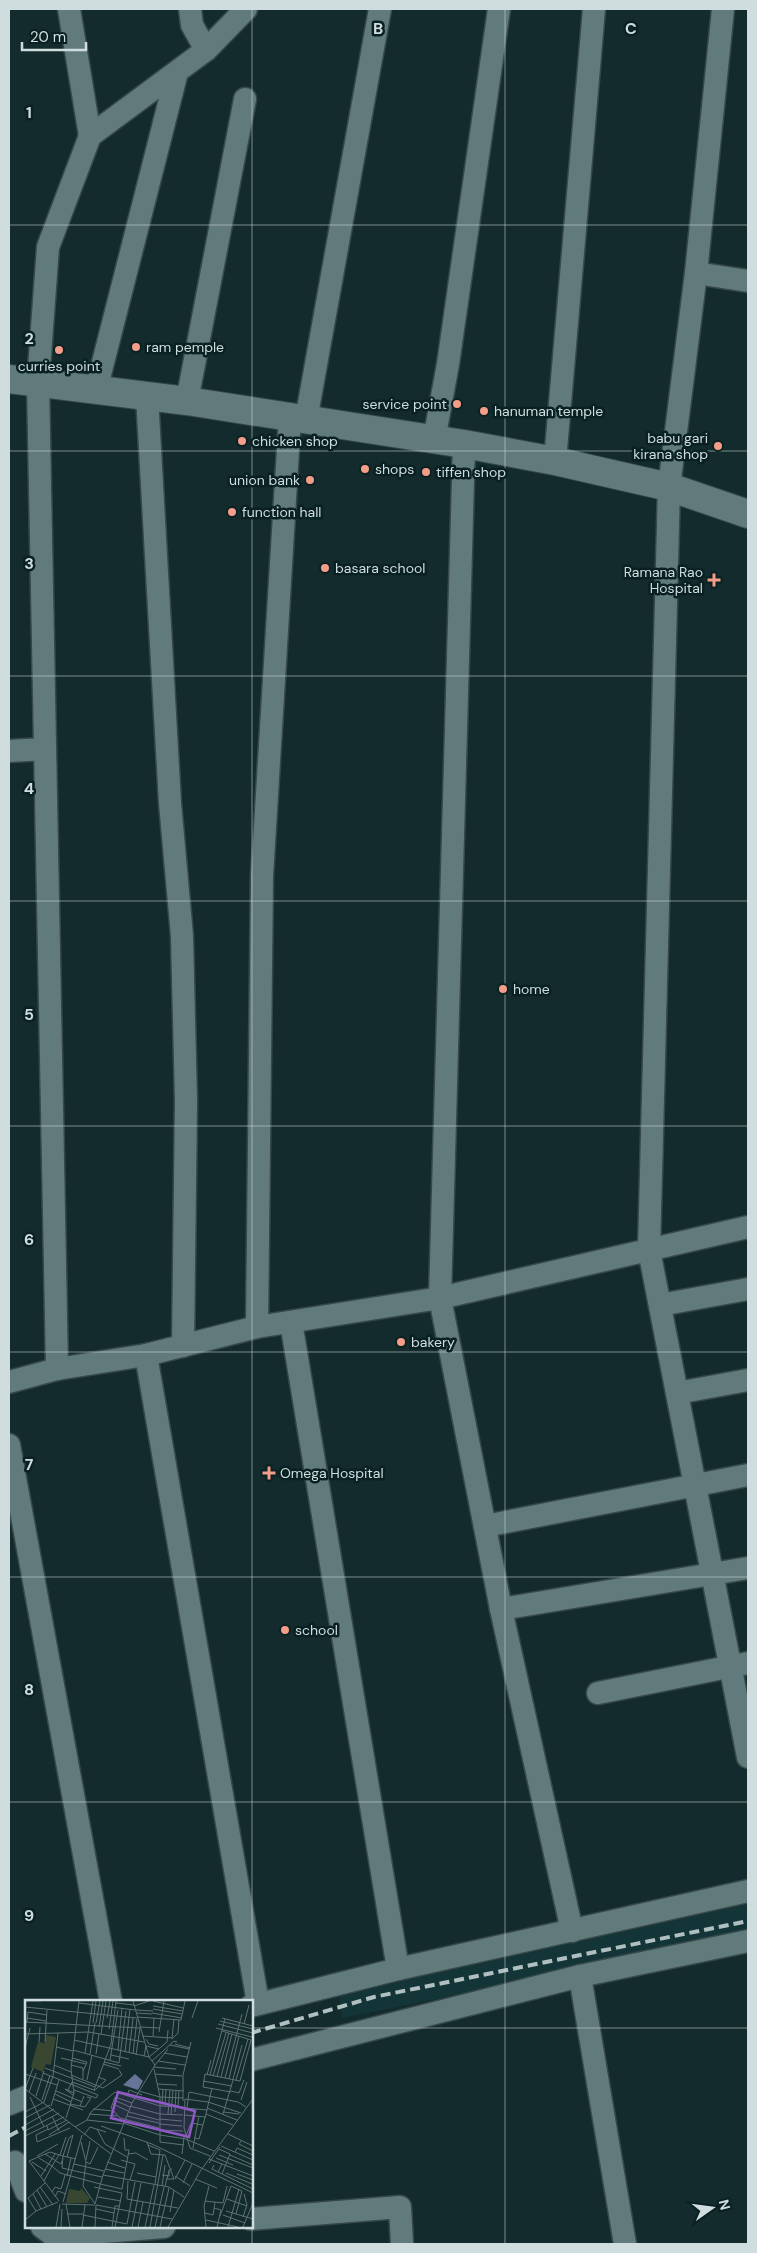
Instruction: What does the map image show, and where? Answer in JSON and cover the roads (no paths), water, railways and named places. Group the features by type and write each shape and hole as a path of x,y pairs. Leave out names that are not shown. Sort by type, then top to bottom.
{"main road":[{"path":"9,379 187,401 464,444 555,461 669,487 748,514"}],"street":[{"path":"58,1369 38,382 48,247 90,136 69,9"},
{"path":"190,9 192,25 206,50"},
{"path":"90,136 206,50 246,9"},
{"path":"257,1327 262,876 298,419 380,9"},
{"path":"434,440 448,364 499,9"},
{"path":"555,461 594,9"},
{"path":"723,9 696,273 669,487 649,1250 712,1575 739,1665 748,1757"},
{"path":"96,390 177,72"},
{"path":"187,401 245,99"},
{"path":"696,273 748,281"},
{"path":"147,396 170,803 182,936 186,1101 183,1346"},
{"path":"464,444 440,1298 501,1609 572,1932"},
{"path":"9,751 45,749"},
{"path":"9,1382 58,1369 183,1346 257,1327 440,1298 748,1227"},
{"path":"660,1305 748,1289"},
{"path":"291,1322 398,1969"},
{"path":"146,1354 255,2005 398,1969 748,1892"},
{"path":"677,1393 748,1380"},
{"path":"9,1444 111,2000"},
{"path":"485,1526 748,1475"},
{"path":"501,1609 748,1568"},
{"path":"598,1693 739,1665"},
{"path":"252,2060 580,1976 748,1941"},
{"path":"580,1976 625,2244"},
{"path":"9,2104 25,2097"},
{"path":"17,2161 25,2187"},
{"path":"252,2219 400,2207 402,2244"},
{"path":"43,2228 54,2236 152,2228"}],"railway":[{"path":"252,2033 374,1997 748,1921"},
{"path":"9,2136 25,2128"}],"place":[{"name":"ram pemple","path":"136,347"},
{"name":"curries point","path":"59,350"},
{"name":"service point","path":"457,404"},
{"name":"hanuman temple","path":"484,411"},
{"name":"chicken shop","path":"242,441"},
{"name":"babu gari kirana shop","path":"718,446"},
{"name":"shops","path":"365,469"},
{"name":"tiffen shop","path":"426,472"},
{"name":"union bank","path":"310,480"},
{"name":"function hall","path":"232,512"},
{"name":"basara school","path":"325,568"},
{"name":"Ramana Rao Hospital","path":"714,580"},
{"name":"home","path":"503,989"},
{"name":"bakery","path":"401,1342"},
{"name":"Omega Hospital","path":"269,1473"},
{"name":"school","path":"285,1630"}]}
